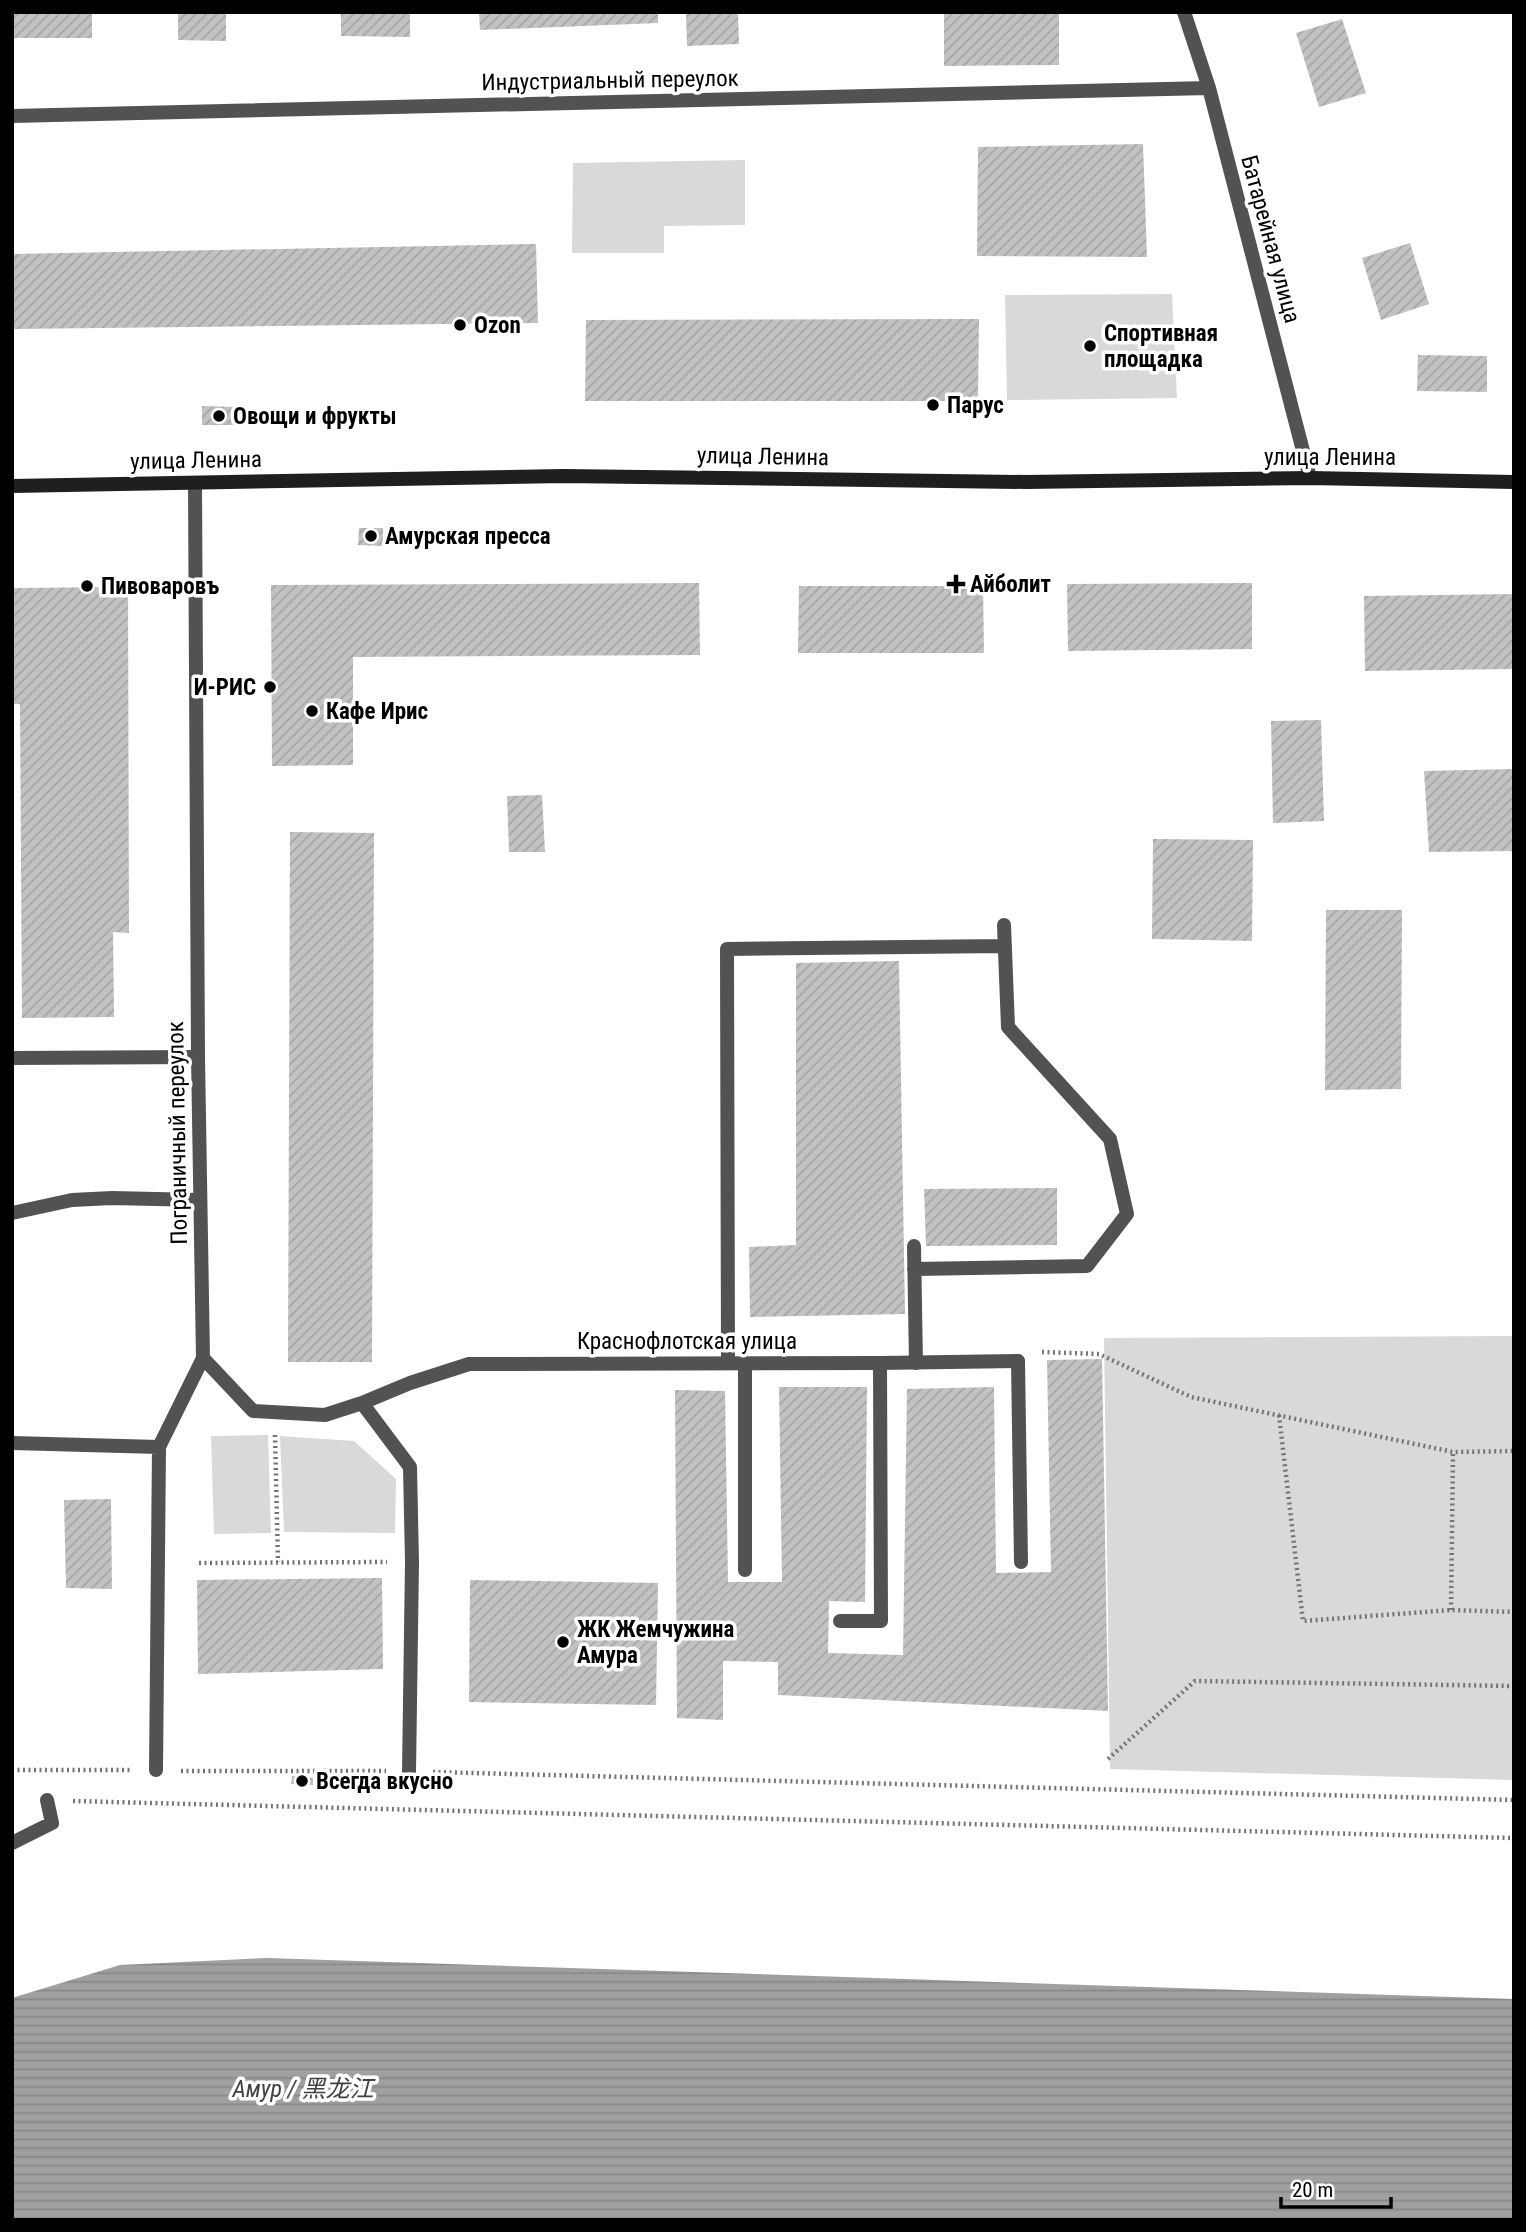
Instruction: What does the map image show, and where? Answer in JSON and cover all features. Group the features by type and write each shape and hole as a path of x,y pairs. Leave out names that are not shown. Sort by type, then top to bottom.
{"main road":[{"name":"улица Ленина","path":"12,486 563,476 1026,482 1310,478 1514,482"}],"street":[{"name":"Батарейная улица","path":"1184,12 1209,88 1310,478"},
{"name":"Индустриальный переулок","path":"12,116 1209,88"},
{"name":"Пограничный переулок","path":"156,1770 159,1447 203,1358 198,1057 195,484"},
{"path":"914,1269 1087,1266 1127,1214 1110,1139 1008,1027 1004,925"},
{"path":"728,1363 727,949 1005,946"},
{"path":"12,1058 198,1057"},
{"path":"12,1213 72,1200 200,1200"},
{"path":"914,1247 916,1363"},
{"name":"Краснофлотская улица","path":"203,1358 253,1411 325,1415 469,1364 1018,1361"},
{"path":"1018,1361 1021,1562"},
{"path":"745,1363 745,1570"},
{"path":"840,1621 881,1621 880,1363"},
{"path":"362,1403 410,1467 412,1562 409,1772"},
{"path":"12,1443 159,1447"},
{"path":"12,1843 52,1823 47,1800"}],"path":[{"path":"1018,1361 1040,1352 1099,1354 1191,1397 1454,1452 1514,1451"},
{"path":"1279,1415 1303,1620 1451,1610 1514,1612"},
{"path":"275,1431 278,1562"},
{"path":"1451,1610 1454,1452"},
{"path":"199,1563 412,1562"},
{"path":"1108,1759 1195,1681 1514,1686"},
{"path":"12,1770 409,1772 1514,1800"},
{"path":"47,1800 1514,1838"}],"shaded area":[{"path":"745,160 745,225 664,226 664,253 572,253 573,163"},
{"name":"Спортивная площадка","path":"1172,294 1177,398 1007,400 1005,295"},
{"path":"1514,1336 1514,1780 1110,1769 1104,1338"},
{"path":"268,1435 271,1533 214,1534 211,1436"},
{"path":"280,1436 354,1441 396,1479 395,1533 284,1532"}],"water":[{"name":"Амур / 黑龙江","path":"267,1958 1514,1999 1514,2220 12,2220 12,1998 120,1965"}],"building":[{"path":"12,12 92,12 92,38 12,38"},
{"path":"178,12 226,12 226,41 178,40"},
{"path":"341,12 410,12 410,37 341,36"},
{"path":"479,12 658,12 658,23 480,30"},
{"path":"686,12 738,12 739,44 687,46"},
{"path":"944,12 1059,12 1059,65 944,66"},
{"path":"1342,19 1366,93 1319,107 1296,33"},
{"path":"1143,144 1147,257 977,256 978,147"},
{"path":"1410,243 1429,304 1381,320 1362,258"},
{"path":"536,244 538,323 12,329 12,254"},
{"path":"979,319 978,401 585,401 586,320"},
{"path":"1418,355 1487,356 1487,392 1417,391"},
{"name":"Овощи и фрукты","path":"202,406 237,407 237,425 202,425"},
{"name":"Амурская пресса","path":"359,528 383,528 383,546 358,545"},
{"path":"699,583 700,655 353,657 353,765 272,766 271,585"},
{"path":"1252,583 1252,649 1068,651 1067,584"},
{"path":"799,586 983,586 984,653 798,653"},
{"path":"128,587 129,933 113,932 114,1017 22,1018 20,704 12,704 12,588"},
{"path":"1514,594 1514,669 1365,671 1364,596"},
{"path":"1321,720 1324,821 1273,823 1271,721"},
{"path":"1514,769 1514,851 1429,852 1424,771"},
{"path":"542,795 545,852 509,852 507,796"},
{"path":"290,832 374,833 372,1362 288,1362"},
{"path":"1153,839 1253,840 1252,941 1152,939"},
{"path":"1326,910 1402,910 1401,1089 1325,1090"},
{"path":"899,961 905,1314 750,1317 749,1247 796,1245 796,963"},
{"path":"1057,1188 1057,1245 926,1246 924,1189"},
{"path":"1102,1359 1108,1711 778,1695 778,1662 723,1661 723,1720 677,1718 675,1390 725,1391 728,1582 782,1582 779,1387 867,1387 865,1602 829,1601 828,1653 903,1655 907,1389 994,1387 996,1573 1051,1572 1047,1360"},
{"path":"111,1499 112,1589 66,1588 64,1500"},
{"path":"382,1578 383,1669 198,1674 197,1580"},
{"name":"ЖК Жемчужина Амура","path":"470,1580 658,1583 656,1705 469,1702"},
{"name":"Всегда вкусно","path":"292,1776 313,1778 313,1785 291,1784"}],"place":[{"name":"Ozon","path":"460,325"},
{"name":"Спортивная площадка","path":"1090,346"},
{"name":"Парус","path":"933,405"},
{"name":"Овощи и фрукты","path":"219,416"},
{"name":"Амурская пресса","path":"371,536"},
{"name":"Айболит","path":"956,584"},
{"name":"Пивоваровъ","path":"87,586"},
{"name":"И-РИС","path":"270,687"},
{"name":"Кафе Ирис","path":"312,711"},
{"name":"ЖК Жемчужина Амура","path":"563,1642"},
{"name":"Всегда вкусно","path":"302,1781"}]}
